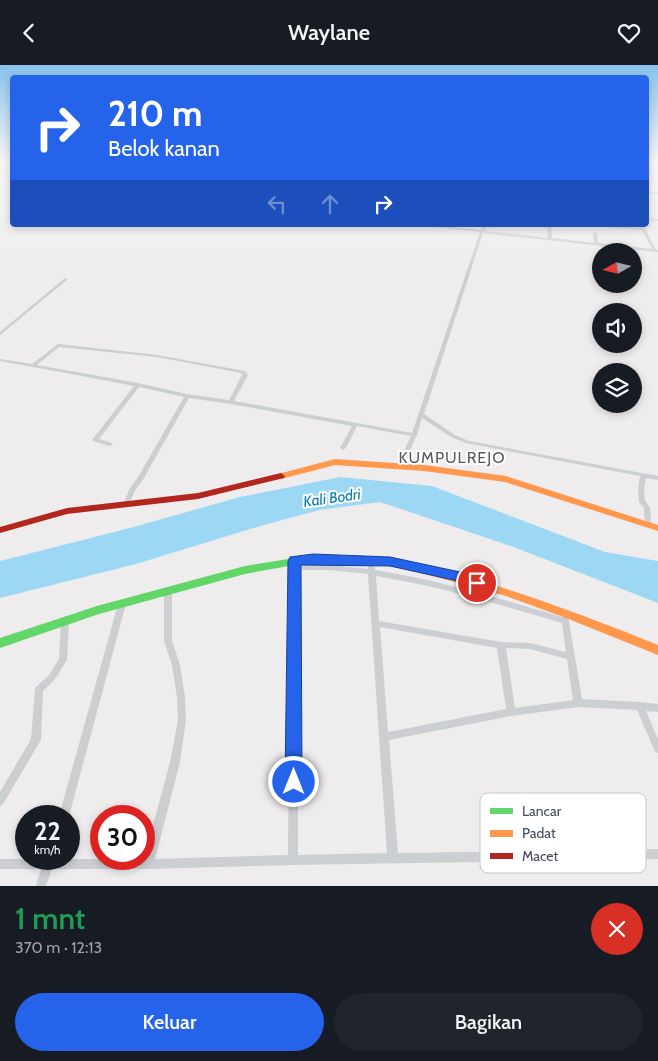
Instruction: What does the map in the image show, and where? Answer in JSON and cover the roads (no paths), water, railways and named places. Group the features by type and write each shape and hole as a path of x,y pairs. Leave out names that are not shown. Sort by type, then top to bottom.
{"street":[{"path":"457,227 482,232 592,244"},
{"path":"399,467 414,435 485,227"},
{"path":"549,227 550,239"},
{"path":"615,227 642,227 657,251"},
{"path":"596,233 596,243"},
{"path":"642,249 657,251"},
{"path":"0,334 66,279"},
{"path":"32,366 58,345 157,356 243,372 246,375 231,402"},
{"path":"0,360 138,385 187,397 231,402 414,435"},
{"path":"110,445 95,440 138,385"},
{"path":"127,502 133,488 141,478 187,397"},
{"path":"421,415 453,437 468,442 658,478"},
{"path":"343,448 354,425"},
{"path":"0,530 52,514 127,502 178,499 247,487 330,463 466,473 506,479 658,528"},
{"path":"642,475 642,502 646,507 648,524"},
{"path":"0,643 122,604 245,571 294,564 313,559 390,562 460,577 564,617 658,650"},
{"path":"370,561 393,858"},
{"path":"294,564 372,572 454,588 564,617"},
{"path":"293,859 294,564"},
{"path":"155,838 175,762 182,720 181,697 176,665 168,641 168,592"},
{"path":"67,805 122,604"},
{"path":"564,617 578,703"},
{"path":"0,801 36,740 39,690 52,677 63,660 64,621"},
{"path":"376,623 501,645 530,647 570,657"},
{"path":"501,645 511,712"},
{"path":"384,737 511,712 578,703 658,708"},
{"path":"639,706 658,749"},
{"path":"155,864 293,859 375,860 480,857"},
{"path":"0,864 15,863"},
{"path":"41,886 47,870"}],"water":[{"name":"Kali Bodri","path":"340,477 432,486 605,552 658,561 658,603 511,546 380,502 319,510 136,564 0,598 0,561 130,528 240,497"}],"district":[{"name":"KUMPULREJO","path":"452,457"}]}
